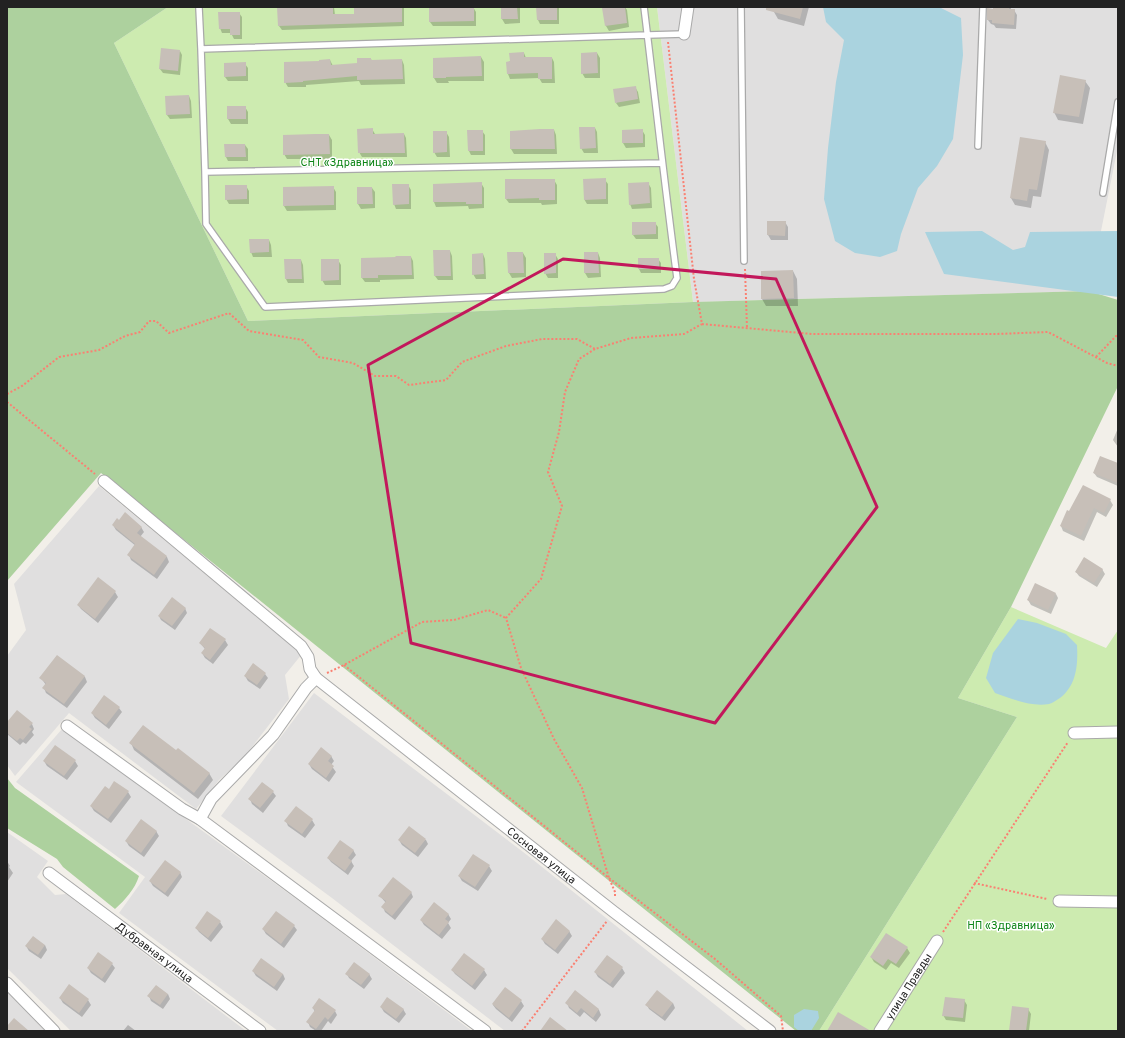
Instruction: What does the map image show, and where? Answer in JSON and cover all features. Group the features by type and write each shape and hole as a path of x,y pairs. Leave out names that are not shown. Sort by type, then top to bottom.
{"street":[{"path":"684,34 688,7"},
{"path":"104,481 301,646 308,657 310,669 316,678 306,688 273,735 211,800 200,819"},
{"name":"Сосновая улица","path":"316,678 614,912 770,1031"},
{"path":"66,726 182,809 200,819 485,1031"},
{"path":"1074,733 1118,732"},
{"name":"Дубравная улица","path":"49,873 260,1031"},
{"path":"1059,901 1118,902"},
{"name":"улица Правды","path":"880,1031 937,941"},
{"path":"7,983 54,1031"}],"lane":[{"path":"199,8 206,172 206,224 265,307 664,289 672,286 677,278 644,7"},
{"path":"740,7 744,261"},
{"path":"978,146 983,7"},
{"path":"201,49 684,34"},
{"path":"1103,193 1118,102"},
{"path":"206,172 662,163"}],"path":[{"path":"667,34 694,279 702,324"},
{"path":"744,261 747,328"},
{"path":"7,394 22,386 59,357 99,350 125,336 140,332 149,321 156,321 170,333 229,313 249,331 302,340 319,357 353,363 375,376 396,376 409,385 446,380 462,362 506,346 542,338 577,339 596,349"},
{"path":"506,618 541,579 562,506 548,472 559,432 566,392 579,360 596,349 631,338 684,334 702,324 812,334 996,334 1048,332 1096,358 1118,366"},
{"path":"1096,358 1118,334"},
{"path":"7,402 104,481"},
{"path":"316,678 344,665 422,622 454,620 488,610 506,618 521,668 554,739 582,788 609,878 615,892 614,912 522,1031"},
{"path":"344,665 609,878 715,959 781,1016 783,1031"},
{"path":"937,941 1074,733"},
{"path":"974,883 1059,901"}],"highlighted area":[{"path":"563,259 776,279 877,507 715,723 411,643 368,365"}],"shaded area":[{"path":"657,7 1118,7 1118,146 1089,291 693,302"},
{"path":"99,486 302,654 285,675 289,699 245,756 219,780 196,809 69,713 15,776 7,765 7,656 26,630 14,584"},
{"path":"314,693 527,855 748,1031 505,1031 332,898 221,816"},
{"path":"62,729 306,906 472,1031 278,1031 119,913 145,877 16,782"},
{"path":"7,832 48,861 37,877 55,895 66,894 246,1031 71,1031 7,968"},
{"path":"7,992 45,1031 7,1031"}],"green space":[{"path":"7,7 168,7 114,43 248,321 693,302 1089,291 1118,300 1118,386 1011,607 958,698 1017,717 819,1031 796,1031 101,473 7,581"},
{"name":"СНТ «Здравница»","path":"168,7 657,7 693,302 248,321 114,43"},
{"name":"НП «Здравница»","path":"1011,607 1106,648 1118,630 1118,1031 819,1031 1017,717 958,698"},
{"path":"7,778 15,788 139,876 129,894 115,909 63,867 57,859 7,828"}],"water":[{"path":"823,7 939,7 961,18 963,55 953,139 937,166 918,188 901,234 897,251 880,257 855,253 835,241 824,199 828,148 836,82 844,40 826,22"},
{"path":"982,231 1013,250 1025,247 1030,232 1118,231 1118,297 944,274 925,232"},
{"path":"1018,619 1037,623 1066,634 1077,645 1077,667 1073,681 1066,693 1050,704 1042,705 1028,703 995,693 986,678 993,653"},
{"path":"804,1009 818,1011 819,1018 811,1031 799,1031 794,1027 794,1015"}],"building":[{"path":"277,7 333,7 333,14 354,14 354,7 402,7 402,22 278,26"},
{"path":"429,7 474,7 474,21 429,22"},
{"path":"501,7 517,7 518,19 501,19"},
{"path":"536,7 557,7 557,20 537,20"},
{"path":"625,7 627,23 605,26 602,8"},
{"path":"766,7 803,7 800,19 766,10"},
{"path":"993,7 1009,7 1009,9 1015,9 1014,25 992,23 992,20 987,20 987,8 993,9"},
{"path":"218,12 240,12 240,35 230,35 230,29 219,29"},
{"path":"161,48 180,50 178,71 159,69"},
{"path":"524,52 524,57 552,57 552,79 538,79 538,73 507,74 506,62 510,61 509,53"},
{"path":"597,52 598,73 581,74 581,53"},
{"path":"481,56 482,76 433,78 433,58"},
{"path":"357,58 371,58 371,60 402,59 403,79 357,80 357,76 284,83 284,62 319,61 330,59 331,65 357,63"},
{"path":"246,62 246,76 224,77 224,63"},
{"path":"1060,75 1086,80 1079,117 1053,113"},
{"path":"636,86 638,99 615,103 613,89"},
{"path":"189,95 190,114 166,115 165,96"},
{"path":"227,106 246,106 246,119 227,119"},
{"path":"579,127 595,127 596,148 580,149"},
{"path":"373,128 373,134 404,133 405,153 358,153 357,129"},
{"path":"554,129 555,149 510,149 510,131"},
{"path":"643,129 643,143 622,143 622,130"},
{"path":"467,130 483,130 483,151 468,151"},
{"path":"433,131 447,131 447,152 433,153"},
{"path":"329,134 330,154 283,155 283,135"},
{"path":"1020,137 1046,141 1037,190 1029,189 1027,201 1010,198"},
{"path":"224,144 245,144 246,157 225,157"},
{"path":"606,178 606,199 584,200 583,179"},
{"path":"505,179 555,179 555,200 539,200 539,198 505,199"},
{"path":"482,182 482,204 466,204 466,202 433,202 433,184"},
{"path":"649,182 650,203 629,205 628,183"},
{"path":"392,184 409,184 409,204 393,205"},
{"path":"225,185 247,185 247,199 225,200"},
{"path":"334,186 334,205 283,206 283,187"},
{"path":"357,187 372,187 373,204 357,204"},
{"path":"767,221 786,221 785,236 767,235"},
{"path":"632,222 656,222 656,234 632,235"},
{"path":"249,239 269,239 269,252 250,253"},
{"path":"433,250 450,250 451,276 434,276"},
{"path":"507,252 523,252 524,273 508,273"},
{"path":"584,252 598,252 599,273 584,273"},
{"path":"483,253 484,274 472,275 472,254"},
{"path":"544,253 556,253 556,273 544,274"},
{"path":"395,256 411,256 412,275 378,275 378,278 361,278 361,258 396,257"},
{"path":"638,258 659,258 659,269 638,269"},
{"path":"284,259 301,259 302,279 285,279"},
{"path":"321,259 339,259 339,280 321,281"},
{"path":"793,270 794,298 761,299 761,271"},
{"path":"1100,456 1118,463 1118,483 1093,473"},
{"path":"1083,485 1111,499 1104,513 1094,508 1081,536 1060,526 1067,510 1069,511"},
{"path":"125,512 142,527 137,533 167,556 154,575 127,555 135,544 112,525 117,518 119,520"},
{"path":"1084,557 1103,569 1094,583 1075,572"},
{"path":"98,577 116,591 95,619 77,605"},
{"path":"1035,583 1056,593 1048,610 1027,600"},
{"path":"172,597 186,608 172,626 158,616"},
{"path":"210,628 226,639 210,660 201,653 205,648 199,643"},
{"path":"57,655 85,676 64,704 42,688 46,683 39,678"},
{"path":"253,663 266,673 257,685 244,676"},
{"path":"104,695 120,707 106,725 91,713"},
{"path":"17,710 33,723 29,727 32,729 23,740 20,738 17,741 7,733 7,722"},
{"path":"143,725 176,750 178,748 210,773 194,793 129,743"},
{"path":"55,745 76,760 64,776 43,761"},
{"path":"321,747 332,756 328,761 334,766 326,778 308,764"},
{"path":"114,781 129,791 108,819 90,806 105,786 109,789"},
{"path":"262,782 274,791 260,808 248,799"},
{"path":"296,806 313,819 302,834 284,821"},
{"path":"141,819 157,831 141,853 125,841"},
{"path":"409,826 426,839 415,853 398,840"},
{"path":"340,840 354,850 348,858 352,861 345,871 327,858"},
{"path":"473,854 490,865 475,887 458,876"},
{"path":"165,860 181,872 165,893 149,881"},
{"path":"393,877 412,892 392,916 381,907 386,901 378,896"},
{"path":"434,902 449,914 445,919 449,922 439,935 420,920"},
{"path":"207,911 221,921 208,938 195,928"},
{"path":"276,911 295,925 281,944 262,929"},
{"path":"556,919 570,931 555,950 541,939"},
{"path":"886,933 908,947 896,964 888,959 883,966 870,957"},
{"path":"33,936 45,945 38,955 25,946"},
{"path":"98,952 113,963 102,979 87,968"},
{"path":"464,953 485,969 472,986 451,970"},
{"path":"607,955 623,967 610,984 594,972"},
{"path":"261,958 283,974 274,987 252,971"},
{"path":"354,962 370,974 361,985 345,974"},
{"path":"69,984 89,999 79,1013 59,998"},
{"path":"156,985 168,994 160,1005 147,996"},
{"path":"505,987 522,1000 509,1018 492,1004"},
{"path":"575,990 599,1009 593,1018 581,1008 577,1013 565,1003"},
{"path":"657,990 673,1003 662,1017 645,1005"},
{"path":"387,997 404,1009 396,1019 380,1007"},
{"path":"945,997 965,999 963,1018 942,1016"},
{"path":"319,998 336,1010 328,1020 325,1017 316,1029 306,1022 315,1010 312,1008"},
{"path":"1012,1006 1029,1008 1026,1031 1009,1031"},
{"path":"838,1012 871,1031 827,1031"},
{"path":"550,1017 568,1031 540,1031"},
{"path":"14,1018 29,1031 7,1031 7,1026"}]}
